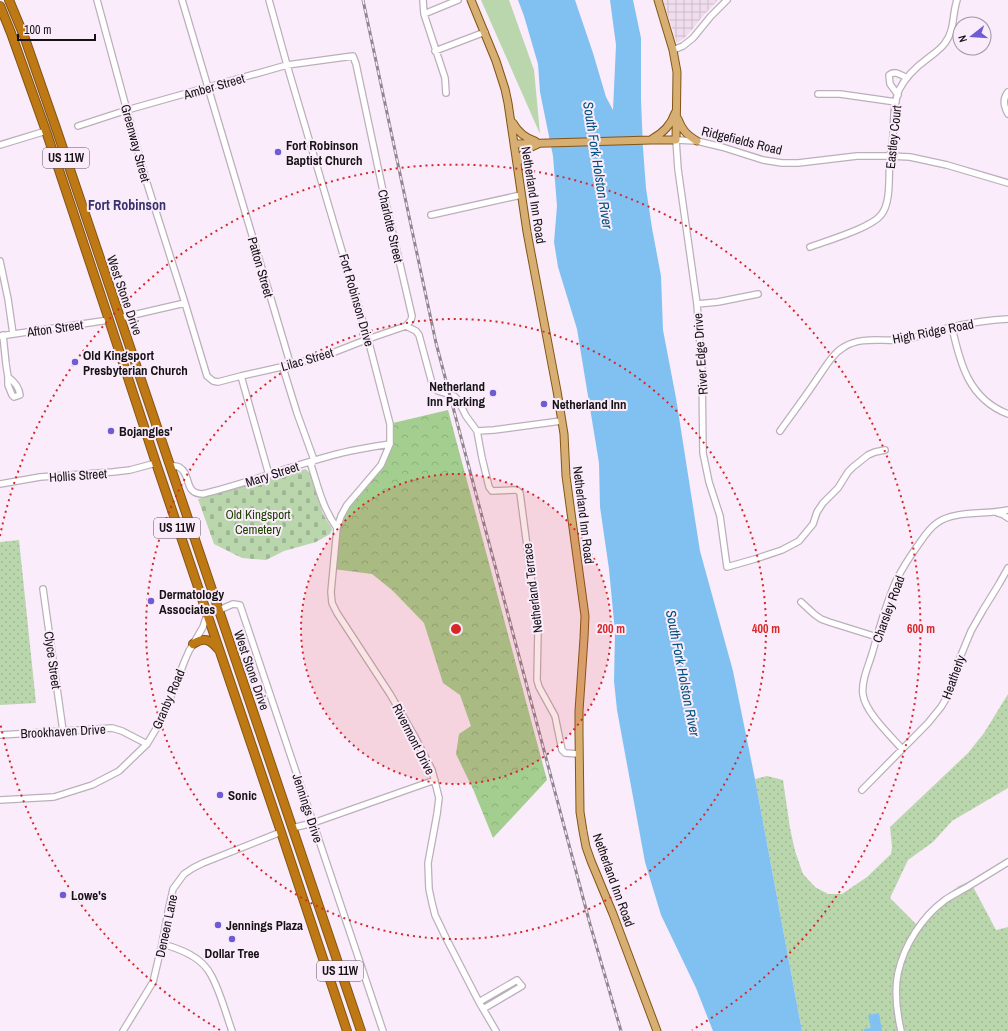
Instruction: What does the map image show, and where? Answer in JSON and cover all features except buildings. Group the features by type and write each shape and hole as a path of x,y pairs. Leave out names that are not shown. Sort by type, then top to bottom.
{"highway":[{"name":"West Stone Drive","path":"9,0 24,36 56,128 361,1031"},
{"name":"West Stone Drive","path":"0,6 46,131 128,381 347,1031"},
{"path":"46,131 56,128"},
{"path":"109,320 120,318"},
{"path":"128,381 131,372 137,368"},
{"path":"156,463 170,465"},
{"path":"207,615 219,610"},
{"path":"193,644 200,640 207,640 220,652"},
{"path":"281,832 292,828"}],"main road":[{"name":"Netherland Inn Road","path":"471,0 485,32 503,82 510,117 527,232 544,328 554,372 564,434 566,476 585,616 579,711 580,812 583,831 586,847 591,861 613,914 657,1031"},
{"path":"658,0 673,50 677,72 676,140"},
{"path":"651,140 659,135 668,126 677,107"},
{"path":"677,107 680,126 688,135 697,141"},
{"path":"510,117 518,131 535,143 525,151 517,164"},
{"name":"Ridgefields Road","path":"514,144 543,142 676,140"}],"street":[{"name":"Greenway Street","path":"97,0 145,177 207,376"},
{"name":"Patton Street","path":"182,0 290,365 284,370 297,413 314,460 311,465 324,506 337,528"},
{"name":"Fort Robinson Drive","path":"269,0 368,339 390,424 390,444 381,465 347,505 337,528 331,592"},
{"path":"423,0 424,14 445,78 446,93"},
{"path":"424,14 458,0"},
{"path":"673,50 683,46 693,38 711,16 727,0"},
{"name":"Eastley Court","path":"810,247 850,233 876,220 887,206 890,156 893,146 896,102 898,94 903,83 918,66 945,44 953,26 957,0"},
{"path":"435,51 485,32"},
{"name":"Amber Street","path":"78,126 127,110 288,65 353,56"},
{"name":"Charlotte Street","path":"353,56 412,316 411,320 406,326"},
{"path":"898,94 890,84 889,75 891,73 897,73 907,78"},
{"path":"1008,92 1004,100 1004,106 1008,114"},
{"path":"818,94 840,94 896,102"},
{"path":"0,145 46,131"},
{"name":"Ridgefields Road","path":"676,140 697,141 763,160 782,163 798,163 857,156 890,156 910,158 947,164 1008,183"},
{"name":"River Edge Drive","path":"676,140 678,169 696,304 702,371 703,453 709,482 720,516 727,567 755,560 782,550 799,540 813,524 817,512 823,503 838,488 848,472 868,456 875,452 885,450"},
{"path":"431,215 521,195"},
{"path":"0,261 8,299 13,334"},
{"path":"696,304 718,302 758,294"},
{"path":"120,318 185,303"},
{"name":"High Ridge Road","path":"780,431 826,366 845,346 864,341 907,339 952,327 1008,319"},
{"name":"Afton Street","path":"2,335 109,320"},
{"path":"406,326 412,328 419,335 434,387 438,391 450,394 458,400 466,416 477,431 562,421"},
{"name":"Lilac Street","path":"207,376 213,381 218,382 290,365 327,355 406,326"},
{"path":"952,327 958,354 969,380 983,398 991,405 1001,412 1008,414"},
{"path":"2,335 8,377"},
{"path":"241,376 269,475"},
{"name":"Netherland Terrace","path":"477,431 490,490 517,490 520,493 538,630 537,680 555,716 562,750 565,753 579,754"},
{"name":"Mary Street","path":"170,465 180,467 185,473 192,490 198,494 208,493 314,460 352,450 390,444"},
{"name":"Hollis Street","path":"0,484 40,478 130,470 156,463"},
{"path":"992,513 1008,510"},
{"path":"992,513 1002,514 1008,518"},
{"name":"Charsley Road","path":"902,749 870,712 864,700 863,694 864,683 892,591 897,579 917,547 936,523 958,515 992,513"},
{"name":"Heatherly","path":"862,790 928,723 941,707 950,692 959,660 971,631 1000,584 1008,568"},
{"name":"Clyce Street","path":"43,589 63,731"},
{"name":"Rivermont Drive","path":"331,592 332,603 337,613 390,694 432,770 439,798 428,863 429,889 435,915 479,1002 496,1031"},
{"path":"801,602 821,619 877,637"},
{"name":"Jennings Drive","path":"219,610 233,604 240,605 383,1031"},
{"name":"Granby Road","path":"0,800 54,797 92,785 119,771 147,744 162,719 185,660 203,627 207,615"},
{"name":"Brookhaven Drive","path":"0,735 112,728 122,731 147,744"},
{"path":"292,828 313,823 435,780"},
{"name":"Deneen Lane","path":"123,1031 153,982 173,889 184,874 203,863 281,832"},
{"path":"901,1031 897,1008 898,974 905,952 923,920 946,900 1008,862"},
{"path":"162,944 185,952 205,966 211,974 232,1031"},
{"path":"479,1002 517,980 522,986 483,1009"}],"shaded area":[{"path":"663,0 718,0 691,31 677,43"}],"green space":[{"path":"481,0 509,0 534,70 540,134"},
{"path":"448,410 547,780 493,838 473,789 456,754 459,734 471,726 460,695 443,683 424,623 392,590 372,574 333,569 341,516 381,465 390,444 393,423"},
{"name":"Old Kingsport Cemetery","path":"305,469 310,473 323,514 332,529 330,534 316,542 284,551 266,560 242,558 214,544 198,499"},
{"path":"19,540 36,703 0,705 0,542"},
{"path":"1008,694 1008,788 952,821 933,842 908,860 890,898 916,924 941,899 959,886 970,881 996,930 1008,927 1008,1031 802,1031 755,779 767,776 783,780 790,828 795,851 803,874 815,887 828,894 842,894 867,877 891,854 892,847 890,827 968,753 984,733"}],"water":[{"name":"South Fork Holston River","path":"518,0 575,0 606,97 613,110 616,45 610,0 633,0 641,38 641,100 646,188 661,276 663,330 676,398 700,551 733,671 755,779 802,1031 713,1031 696,988 661,915 645,862 617,710 614,681 615,632 609,569 600,507 599,463 577,329 558,267 554,242 557,206 553,156 540,92 538,64"},
{"path":"879,1013 882,1031 864,1031 864,1029 871,1028 868,1015"}],"railway":[{"path":"363,0 436,343 590,924 621,1031"}],"place":[{"name":"Fort Robinson Baptist Church","path":"278,152"},
{"name":"Old Kingsport Presbyterian Church","path":"75,362"},
{"name":"Netherland Inn Parking","path":"493,393"},
{"name":"Netherland Inn","path":"544,404"},
{"name":"Bojangles'","path":"111,431"},
{"name":"Dermatology Associates","path":"151,601"},
{"name":"Sonic","path":"220,795"},
{"name":"Lowe's","path":"63,895"},
{"name":"Jennings Plaza","path":"218,925"},
{"name":"Dollar Tree","path":"232,939"}],"district":[{"name":"Fort Robinson","path":"127,205"}]}
